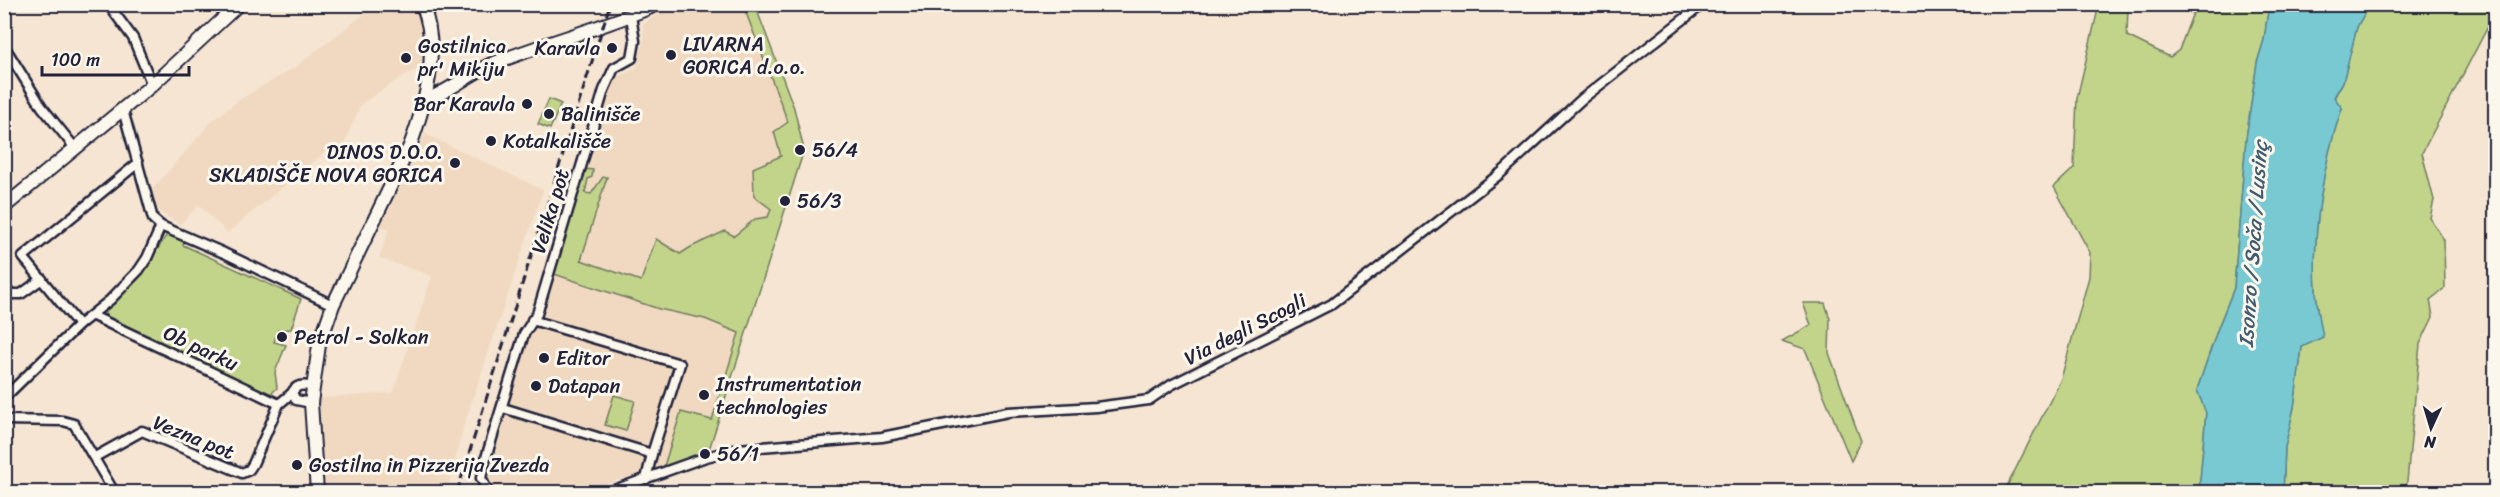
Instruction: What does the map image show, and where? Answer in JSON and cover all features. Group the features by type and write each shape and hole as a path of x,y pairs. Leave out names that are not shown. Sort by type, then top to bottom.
{"main road":[{"path":"5,206 152,85 239,4"},
{"path":"423,101 436,97 454,84 489,65 631,16 658,4"},
{"path":"318,492 311,403 319,345 333,305 410,146 430,71 430,22 424,8"}],"street":[{"path":"108,4 133,38 152,85"},
{"path":"217,4 228,16"},
{"path":"424,8 438,4"},
{"name":"Via degli Scogli","path":"646,479 705,457 738,449 882,437 1008,412 1096,407 1149,399 1171,385 1332,304 1501,173 1582,99 1703,4"},
{"name":"Velika pot","path":"488,492 481,478 524,334 537,314 604,90 614,68 632,58 635,41 631,16"},
{"path":"4,46 42,107 75,148"},
{"path":"123,110 153,219 161,226 333,305"},
{"path":"79,325 24,259 26,253 138,163"},
{"path":"4,398 139,270 161,226"},
{"path":"4,294 21,294 42,279"},
{"name":"Ob parku","path":"93,315 279,404"},
{"path":"532,320 680,364 646,479 608,492"},
{"path":"279,404 292,393 294,388 300,385 312,386"},
{"path":"292,393 296,400 311,403"},
{"name":"Vezna pot","path":"95,457 142,431 242,473 249,471 279,404"},
{"path":"503,408 652,454"},
{"path":"4,420 63,421 74,424 114,492"}],"shaded area":[{"path":"376,5 413,5 421,19 425,59 421,68 405,75 361,104 338,158 325,152 227,233 199,205 180,224 161,213 152,199 151,191 212,121 239,100 294,68"},
{"path":"671,5 743,5 789,122 781,156 755,183 754,196 772,209 768,217 745,226 734,236 691,247 680,254 667,245 642,281 581,260 591,194 585,193 585,169 613,79 637,68 644,39 643,24"},
{"path":"425,134 543,190 463,428 447,492 313,492 322,440 319,398 393,393 432,276 379,258 389,229 381,226"},
{"path":"554,274 659,309 705,319 739,333 701,455 578,492 496,492 488,488 489,470 526,335 541,314"}],"green space":[{"path":"743,5 755,5 794,108 804,150 708,453 671,466 664,466 681,412 712,420 739,333 705,319 659,309 554,274 585,169 593,170 585,193 591,194 603,177 607,177 581,260 641,281 656,239 680,254 725,231 734,236 755,219 768,217 771,209 754,196 753,168 781,156 774,132 788,122"},
{"path":"2099,5 2128,5 2127,36 2170,57 2179,50 2196,5 2269,5 2264,40 2257,63 2246,139 2234,288 2197,390 2206,412 2199,492 2000,492 2006,488 2061,379 2089,277 2090,253 2054,187 2074,168 2077,98"},
{"path":"2369,5 2495,5 2495,13 2422,153 2434,200 2430,218 2444,240 2445,288 2430,300 2433,317 2420,344 2406,492 2283,492 2285,447 2294,407 2302,347 2322,336 2315,269 2317,222 2329,151 2342,108 2334,98 2343,82 2357,27"},
{"name":"Balinišče","path":"549,99 561,104 550,129 538,124"},
{"path":"168,233 185,240 183,245 301,299 291,329 278,330 274,342 286,345 275,372 277,388 271,394 255,391 109,319 105,314 106,309 142,273"},
{"path":"1803,303 1825,303 1830,319 1829,353 1861,441 1851,461 1805,349 1782,341 1811,325"},
{"path":"614,395 635,401 626,431 605,425"}],"water":[{"name":"Isonzo / Soča / Lusinç","path":"2269,5 2369,5 2357,27 2343,82 2334,97 2342,108 2329,151 2320,198 2315,269 2323,337 2302,347 2294,407 2285,447 2283,492 2199,492 2206,413 2197,390 2234,288 2246,139 2257,63 2264,40"}],"railway":[{"path":"457,492 610,4"}],"place":[{"name":"Karavla","path":"612,48"},
{"name":"LIVARNA GORICA d.o.o.","path":"671,55"},
{"name":"Gostilnica pr' Mikiju","path":"406,58"},
{"name":"Bar Karavla","path":"527,104"},
{"name":"Balinišče","path":"549,114"},
{"name":"Kotalkališče","path":"491,141"},
{"name":"56/4","path":"800,150"},
{"name":"DINOS D.O.O. SKLADIŠČE NOVA GORICA","path":"455,163"},
{"name":"56/3","path":"785,201"},
{"name":"Petrol - Solkan","path":"282,337"},
{"name":"Editor","path":"544,358"},
{"name":"Datapan","path":"536,386"},
{"name":"Instrumentation technologies","path":"704,395"},
{"name":"56/1","path":"705,454"},
{"name":"Gostilna in Pizzerija Zvezda","path":"297,465"}]}
